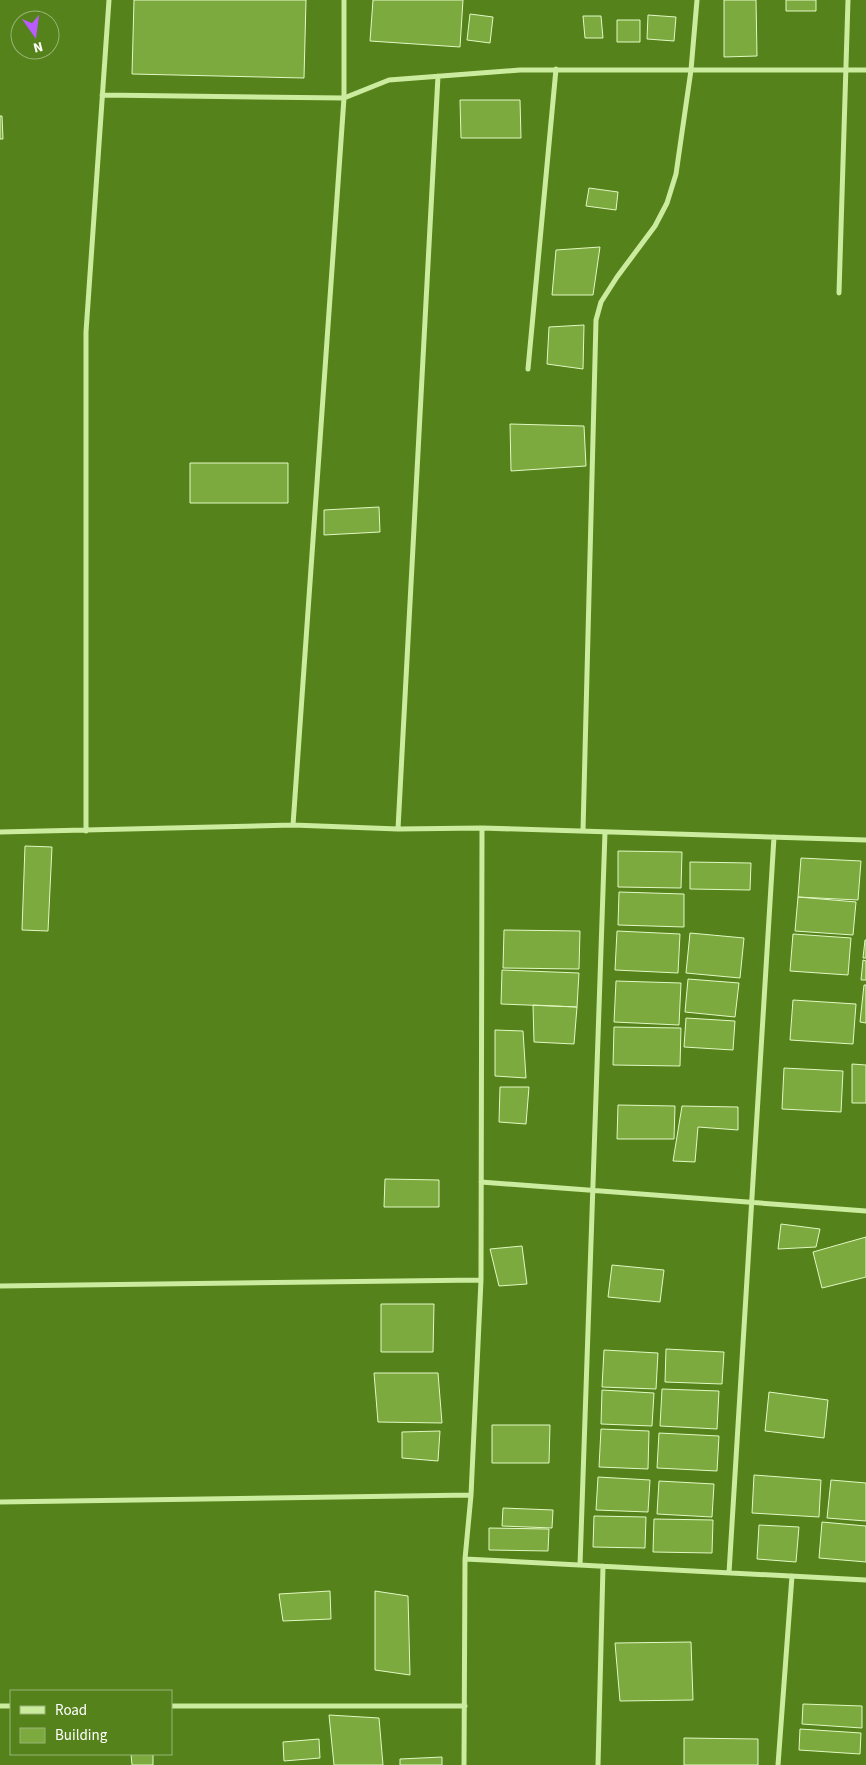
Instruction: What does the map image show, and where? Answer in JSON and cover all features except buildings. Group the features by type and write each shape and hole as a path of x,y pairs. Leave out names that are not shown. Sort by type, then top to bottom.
{"street":[{"path":"86,831 86,332 109,0"},
{"path":"293,825 344,98 344,0"},
{"path":"583,831 596,320 601,302 655,226 667,203 676,174 691,70 696,0"},
{"path":"839,293 848,0"},
{"path":"528,369 556,69"},
{"path":"102,95 344,98 389,80 520,70 866,70"},
{"path":"398,829 438,76"},
{"path":"0,832 293,825 398,829 482,828 866,840"},
{"path":"464,1765 465,1559 471,1495 481,1280 482,828"},
{"path":"580,1565 605,832"},
{"path":"729,1573 774,837"},
{"path":"481,1182 866,1210"},
{"path":"0,1286 481,1280"},
{"path":"0,1502 471,1495"},
{"path":"465,1559 866,1580"},
{"path":"598,1765 603,1566"},
{"path":"778,1765 792,1576"},
{"path":"172,1706 465,1706"}]}
